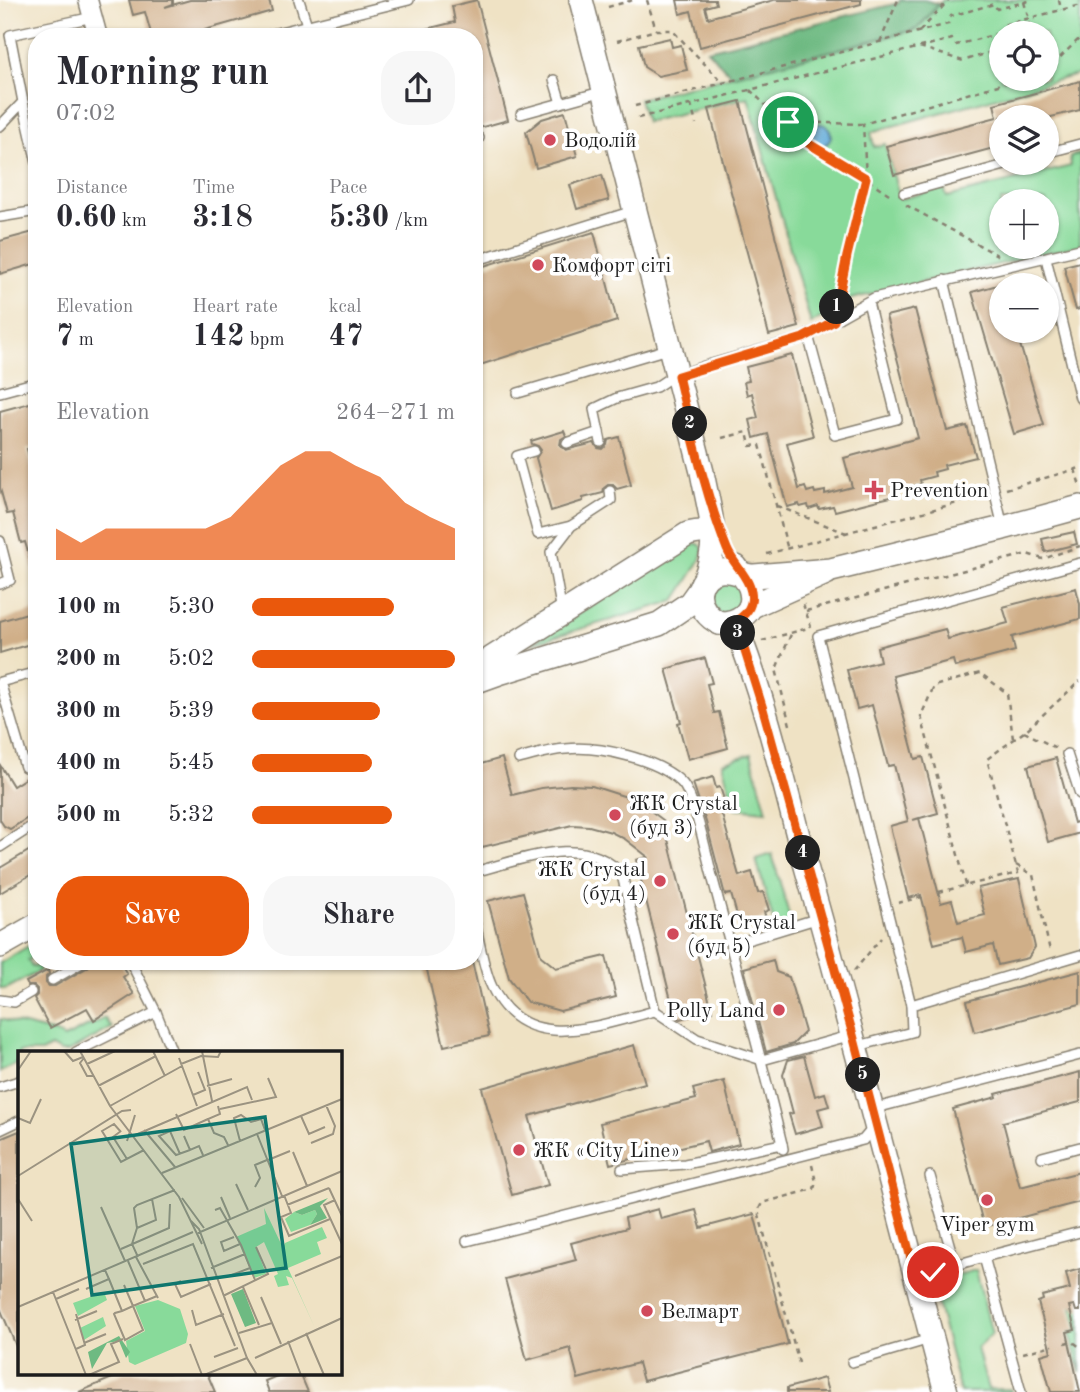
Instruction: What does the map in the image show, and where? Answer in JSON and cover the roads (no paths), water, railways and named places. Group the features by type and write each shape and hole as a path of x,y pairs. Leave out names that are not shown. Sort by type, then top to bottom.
{"street":[{"path":"581,0 702,472 715,540 712,560 702,585 701,607 706,614 734,617"},
{"path":"90,9 95,28"},
{"path":"688,534 701,506 702,472"},
{"path":"702,472 727,550 751,591 734,617"},
{"path":"659,624 690,603 710,576 724,570 742,576 831,569 1080,507"},
{"path":"483,670 492,658 688,534 702,530 715,540"},
{"path":"483,678 659,624 734,617 831,569"},
{"path":"734,617 763,709 855,1041 946,1392"},
{"path":"0,946 28,930"}],"lane":[{"path":"299,0 304,26"},
{"path":"296,28 409,0"},
{"path":"32,28 90,9"},
{"path":"28,29 10,35 28,124"},
{"path":"554,80 561,103"},
{"path":"521,114 604,91"},
{"path":"0,126 23,102"},
{"path":"1059,150 1080,144"},
{"path":"905,193 989,169"},
{"path":"483,258 635,210"},
{"path":"0,218 28,213"},
{"path":"1059,254 1080,249"},
{"path":"568,443 600,437 594,409 617,398 808,335 874,298 1040,259"},
{"path":"1045,259 1080,398"},
{"path":"944,280 1003,528"},
{"path":"808,335 835,436 897,418 868,302"},
{"path":"518,393 671,348"},
{"path":"0,392 28,384"},
{"path":"534,451 517,456 538,534 571,526 611,500 610,491"},
{"path":"562,612 551,552 571,526"},
{"path":"0,541 10,580 0,584"},
{"path":"483,871 567,850 601,859 615,866 622,875 655,1011 697,1038 762,1060 912,1032 911,1004 818,636 1080,563"},
{"path":"28,674 0,682 25,767 28,765"},
{"path":"519,759 567,748 606,751 652,764 681,782 688,793 731,945 785,1159"},
{"path":"1067,754 1080,794"},
{"path":"0,846 28,829"},
{"path":"731,945 821,918"},
{"path":"483,954 491,986 508,1011 528,1025 550,1031 572,1031 655,1011"},
{"path":"911,1004 1080,955"},
{"path":"52,980 69,970"},
{"path":"135,970 172,1051"},
{"path":"0,1000 13,1002 31,992"},
{"path":"78,1051 156,1012"},
{"path":"467,1241 863,1140 873,1117 1080,1055"},
{"path":"0,1087 18,1081"},
{"path":"0,1130 18,1121"},
{"path":"622,1169 685,1164 782,1144"},
{"path":"1042,1157 1080,1147"},
{"path":"930,1175 955,1265"},
{"path":"916,1277 1080,1232"},
{"path":"984,1257 1021,1392"},
{"path":"852,1362 932,1338"}],"water":[{"path":"820,124 828,127 831,135 828,143 820,146 812,143 809,135 812,127"}],"place":[{"name":"Водолій","path":"550,140"},
{"name":"Комфорт сіті","path":"538,265"},
{"name":"Prevention","path":"874,490"},
{"name":"ЖК Crystal (буд 3)","path":"615,815"},
{"name":"ЖК Crystal (буд 4)","path":"660,881"},
{"name":"ЖК Crystal (буд 5)","path":"673,934"},
{"name":"Polly Land","path":"779,1010"},
{"name":"ЖК «City Line»","path":"519,1150"},
{"name":"Viper gym","path":"987,1200"},
{"name":"Велмарт","path":"647,1311"}]}
